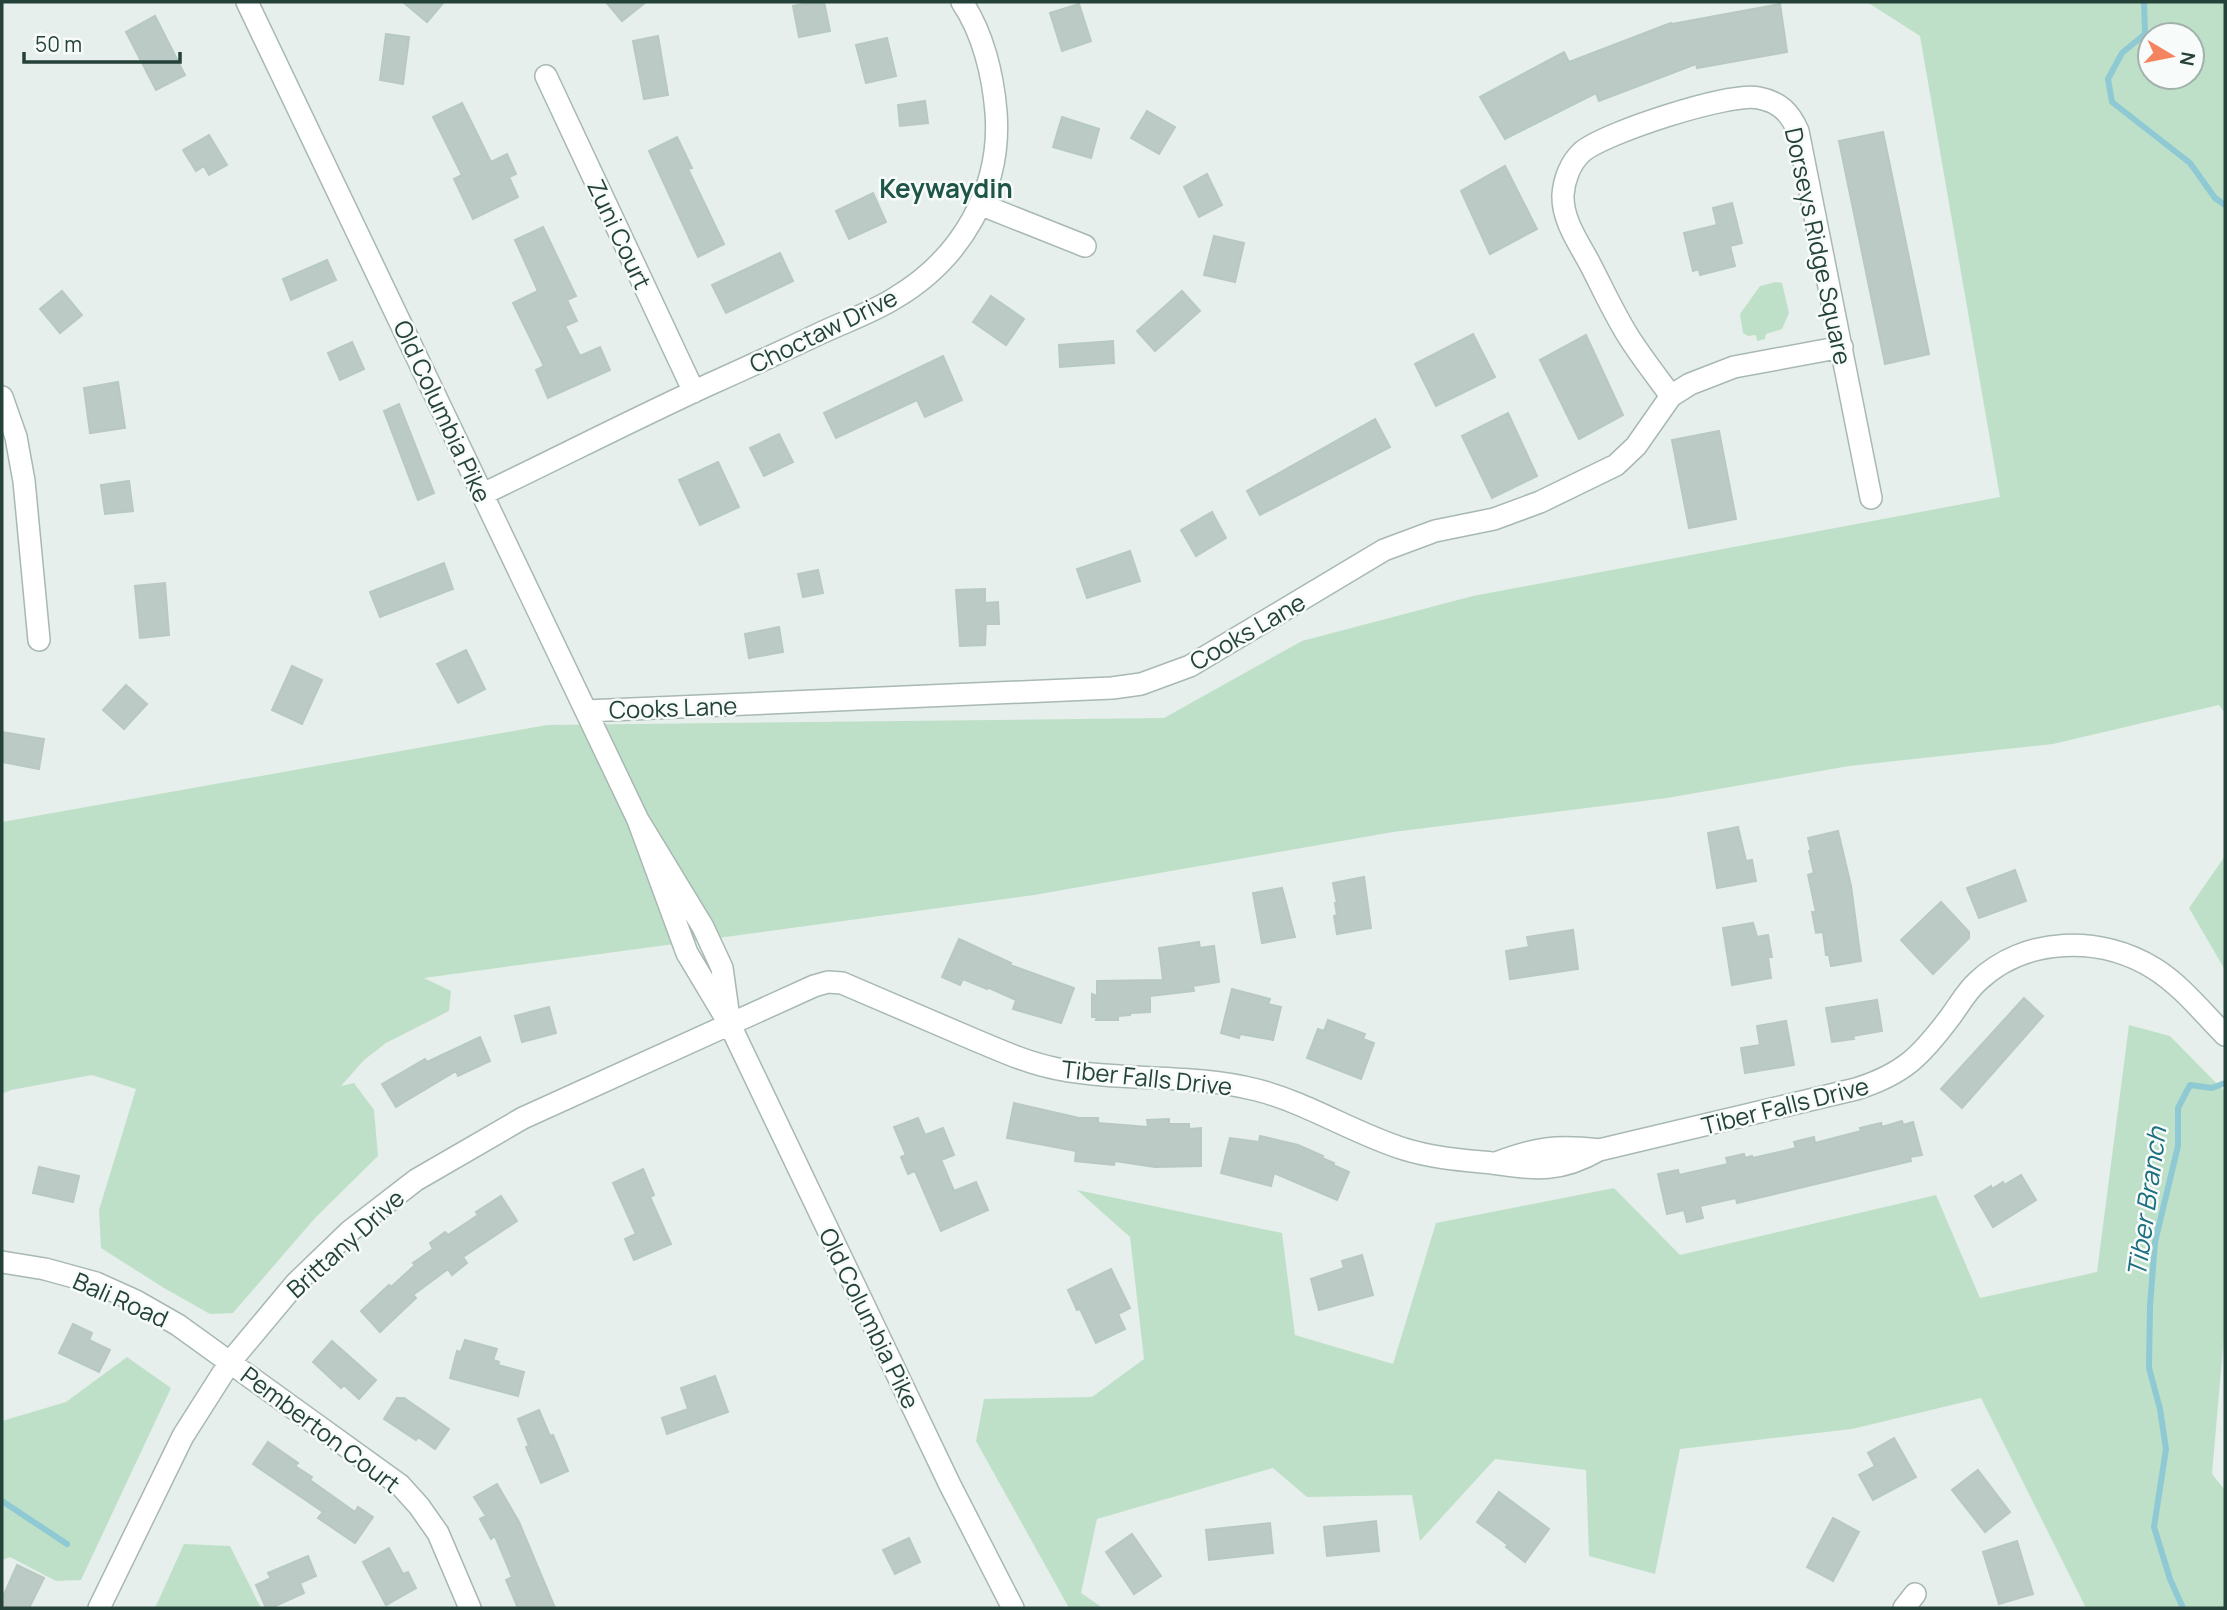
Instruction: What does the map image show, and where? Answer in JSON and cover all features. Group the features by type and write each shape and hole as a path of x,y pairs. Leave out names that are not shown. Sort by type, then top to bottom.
{"street":[{"name":"Old Columbia Pike","path":"247,2 638,820 687,953 730,1025 950,1485 1013,1608"},
{"name":"Choctaw Drive","path":"483,494 895,298 929,273 960,242 982,205 993,172 997,129 994,86 985,53 962,2"},
{"name":"Zuni Court","path":"546,76 694,392"},
{"name":"Dorseys Ridge Square","path":"1671,396 1629,337 1568,221 1563,194 1572,163 1583,151 1619,132 1672,114 1741,98 1757,97 1782,107 1798,131 1871,498"},
{"path":"982,205 1086,246"},
{"name":"Cooks Lane","path":"586,711 1099,689 1141,684 1190,666 1384,550 1435,531 1506,515 1540,502 1616,465 1636,446 1671,396 1690,384 1734,367 1842,347"},
{"path":"2,397 16,437 24,481 39,640"},
{"name":"Tiber Falls Drive","path":"730,1025 814,986 828,982 842,983 1016,1058 1054,1069 1092,1075 1224,1083 1258,1090 1296,1103 1402,1149 1432,1157 1518,1168 1552,1169 1580,1161 1599,1150 1882,1081 1921,1054 1976,982 2013,958 2056,945 2109,949 2136,958 2177,986 2225,1035"},
{"name":"Brittany Drive","path":"99,1608 183,1436 230,1362 296,1283 351,1231 416,1180 523,1118 730,1025"},
{"name":"Bali Road","path":"2,1262 46,1269 96,1283 136,1301 178,1325 230,1362"},
{"name":"Pemberton Court","path":"230,1362 400,1485 438,1533 470,1608"}],"green space":[{"path":"1867,2 2225,2 2225,713 2219,705 2053,744 1849,766 1667,798 1393,832 1034,895 424,978 451,991 449,1011 386,1043 364,1060 341,1086 354,1083 374,1110 378,1156 315,1218 233,1313 210,1314 101,1248 99,1210 136,1089 92,1075 2,1094 2,822 547,725 1164,718 1302,641 1473,596 2000,497 1920,36"},
{"path":"1782,283 1789,313 1782,329 1766,334 1765,339 1757,341 1756,335 1748,336 1743,333 1740,314 1760,286"},
{"path":"2225,856 2225,970 2189,908"},
{"path":"2129,1025 2170,1036 2225,1092 2225,1325 2212,1474 2225,1490 2225,1608 2084,1608 1981,1398 1852,1429 1680,1449 1655,1574 1589,1556 1586,1470 1495,1459 1420,1541 1412,1495 1307,1497 1273,1468 1097,1519 1081,1593 1103,1608 1069,1608 976,1441 984,1399 1092,1397 1144,1359 1130,1237 1077,1190 1282,1233 1295,1335 1393,1364 1436,1223 1614,1188 1680,1255 1936,1195 1980,1298 2097,1272"},
{"path":"127,1357 171,1388 81,1580 56,1581 10,1557 2,1560 2,1421 66,1402"},
{"path":"184,1544 230,1546 261,1608 155,1608"}],"building":[{"path":"403,2 444,2 427,22"},
{"path":"606,2 646,2 622,21"},
{"path":"824,2 830,31 799,37 793,6"},
{"path":"1079,4 1091,41 1062,51 1050,13"},
{"path":"1780,4 1787,52 1697,68 1696,64 1599,101 1596,93 1505,139 1480,97 1564,52 1569,62 1671,23"},
{"path":"155,16 185,75 156,90 126,32"},
{"path":"386,34 409,37 403,84 380,80"},
{"path":"658,36 668,95 644,99 633,41"},
{"path":"887,38 896,76 866,83 856,45"},
{"path":"925,101 928,123 900,126 898,105"},
{"path":"462,103 491,162 507,154 516,174 509,177 518,197 473,219 454,179 462,175 433,117"},
{"path":"1147,111 1175,127 1159,154 1131,138"},
{"path":"1062,117 1099,129 1091,158 1053,147"},
{"path":"1883,132 1929,354 1885,364 1839,141"},
{"path":"209,135 227,165 209,175 204,166 196,171 183,150"},
{"path":"677,137 692,168 688,169 724,244 698,257 649,151"},
{"path":"1505,166 1537,229 1490,254 1461,191"},
{"path":"1207,174 1222,205 1199,217 1184,187"},
{"path":"873,193 886,222 849,239 836,211"},
{"path":"1732,203 1742,243 1730,246 1735,266 1700,275 1699,269 1693,271 1684,233 1717,225 1713,208"},
{"path":"543,227 576,296 567,300 577,321 565,326 580,356 600,347 610,370 548,398 536,370 544,366 513,303 538,291 515,240"},
{"path":"1214,236 1244,243 1235,282 1204,275"},
{"path":"780,253 793,281 726,313 712,285"},
{"path":"327,260 336,280 291,300 283,279"},
{"path":"62,291 82,315 60,333 40,309"},
{"path":"1182,291 1200,311 1155,351 1137,331"},
{"path":"991,296 1024,319 1006,345 973,322"},
{"path":"1473,334 1495,377 1436,406 1415,364"},
{"path":"1586,335 1623,415 1579,439 1540,360"},
{"path":"1113,341 1114,363 1060,367 1059,345"},
{"path":"352,342 364,369 340,380 328,353"},
{"path":"943,356 962,400 925,417 917,400 836,438 824,413"},
{"path":"118,382 125,428 90,433 84,388"},
{"path":"399,404 434,493 418,500 384,411"},
{"path":"1508,413 1537,476 1492,498 1462,436"},
{"path":"1375,419 1390,447 1260,515 1247,491"},
{"path":"1719,431 1736,519 1689,528 1672,440"},
{"path":"779,434 793,462 764,476 750,448"},
{"path":"718,462 739,507 700,525 679,480"},
{"path":"129,481 133,511 105,514 101,485"},
{"path":"1212,512 1226,538 1196,556 1181,530"},
{"path":"1130,551 1140,581 1087,598 1077,569"},
{"path":"444,563 453,589 380,617 370,592"},
{"path":"818,570 823,593 803,597 798,574"},
{"path":"165,583 169,635 140,638 135,586"},
{"path":"985,589 985,603 998,602 999,624 986,624 985,645 960,646 956,590"},
{"path":"779,627 783,652 749,658 745,634"},
{"path":"466,650 485,689 458,703 437,664"},
{"path":"292,666 322,680 302,724 272,710"},
{"path":"126,685 147,704 124,729 103,710"},
{"path":"2,732 44,739 39,769 2,762"},
{"path":"1738,827 1746,861 1752,860 1756,881 1717,888 1708,833"},
{"path":"1838,831 1851,886 1861,961 1831,966 1829,955 1826,955 1823,932 1816,933 1812,912 1816,912 1808,875 1814,873 1808,838"},
{"path":"2015,870 2026,901 1979,918 1967,888"},
{"path":"1364,877 1371,928 1337,934 1334,916 1337,915 1337,903 1333,883"},
{"path":"1282,888 1295,937 1262,943 1253,893"},
{"path":"1941,902 1969,932 1969,938 1933,974 1901,940"},
{"path":"1753,923 1757,937 1768,935 1772,957 1768,957 1771,978 1732,985 1723,928"},
{"path":"1573,930 1578,969 1510,979 1506,951 1529,947 1527,937"},
{"path":"959,939 1011,963 1010,965 1074,988 1061,1023 1013,1009 1016,1000 987,987 963,979 960,985 942,977"},
{"path":"1199,942 1200,948 1214,946 1219,982 1193,986 1194,991 1150,996 1150,1012 1118,1016 1118,1020 1096,1020 1097,1017 1092,1017 1092,994 1097,996 1097,981 1163,980 1159,948"},
{"path":"1232,989 1270,999 1268,1004 1281,1007 1273,1040 1240,1034 1239,1038 1221,1033"},
{"path":"2024,998 2043,1016 1962,1108 1941,1089"},
{"path":"1877,1000 1882,1031 1832,1042 1826,1008"},
{"path":"549,1007 556,1033 522,1042 515,1016"},
{"path":"1328,1020 1365,1034 1363,1039 1374,1043 1361,1079 1307,1058 1318,1029 1324,1031"},
{"path":"1786,1021 1794,1065 1745,1073 1741,1048 1760,1045 1757,1026"},
{"path":"480,1037 490,1061 458,1076 456,1071 396,1107 382,1084 425,1059 427,1062"},
{"path":"1014,1103 1079,1118 1098,1118 1098,1123 1148,1127 1147,1120 1169,1119 1169,1124 1189,1124 1189,1129 1201,1128 1201,1166 1155,1167 1115,1161 1114,1165 1075,1161 1076,1151 1007,1138"},
{"path":"918,1118 925,1135 943,1128 954,1155 941,1160 954,1191 976,1182 988,1210 941,1231 915,1171 908,1174 901,1157 906,1155 894,1127"},
{"path":"1902,1121 1903,1125 1913,1122 1922,1155 1910,1157 1911,1161 1737,1203 1736,1198 1700,1206 1703,1218 1687,1222 1684,1210 1667,1214 1658,1174 1678,1170 1679,1175 1728,1164 1726,1158 1744,1154 1745,1158 1753,1158 1796,1148 1794,1142 1814,1137 1815,1143 1861,1131 1860,1128 1881,1123 1882,1127"},
{"path":"1260,1136 1298,1145 1349,1172 1337,1200 1274,1173 1271,1186 1221,1173 1230,1138 1259,1142"},
{"path":"39,1167 79,1176 73,1202 33,1193"},
{"path":"643,1169 654,1195 650,1197 671,1244 634,1260 625,1239 636,1234 613,1183"},
{"path":"2021,1175 2036,1200 1993,1227 1975,1196 1991,1186 1992,1189 2003,1182 2004,1185"},
{"path":"501,1196 517,1221 463,1257 467,1263 452,1275 448,1269 413,1295 416,1298 380,1332 361,1311 415,1265 413,1263 433,1249 430,1243 445,1232 448,1235"},
{"path":"1362,1255 1373,1295 1319,1310 1311,1279 1344,1268 1342,1261"},
{"path":"1111,1269 1130,1308 1118,1314 1125,1329 1096,1343 1068,1290"},
{"path":"73,1324 92,1333 89,1340 110,1350 99,1372 59,1353"},
{"path":"465,1340 497,1349 493,1360 499,1362 498,1365 524,1372 518,1396 450,1378 457,1351 461,1352"},
{"path":"332,1341 376,1380 359,1399 344,1385 341,1388 313,1362"},
{"path":"715,1376 728,1412 667,1434 662,1418 688,1409 681,1388"},
{"path":"397,1398 404,1398 449,1429 435,1449 384,1419"},
{"path":"539,1410 568,1471 541,1483 518,1419"},
{"path":"1894,1438 1916,1477 1873,1500 1859,1475 1875,1466 1868,1453"},
{"path":"268,1442 298,1463 295,1466 312,1477 310,1480 355,1512 358,1507 373,1517 355,1543 318,1518 323,1512 253,1464"},
{"path":"1978,1470 2010,1512 1985,1532 1952,1490"},
{"path":"497,1484 519,1522 555,1608 518,1608 506,1580 512,1577 495,1536 491,1539 480,1519 486,1516 474,1497"},
{"path":"1499,1492 1549,1529 1525,1562 1506,1547 1508,1545 1477,1522"},
{"path":"1833,1518 1859,1532 1833,1581 1807,1567"},
{"path":"1376,1521 1379,1551 1327,1556 1324,1527"},
{"path":"1270,1523 1273,1553 1209,1560 1206,1530"},
{"path":"1132,1534 1161,1576 1134,1594 1106,1552"},
{"path":"909,1538 920,1562 895,1574 883,1550"},
{"path":"2017,1541 2033,1594 1999,1604 1983,1552"},
{"path":"389,1548 403,1574 408,1572 416,1588 386,1605 363,1562"},
{"path":"308,1556 316,1576 300,1583 304,1593 266,1608 256,1585 271,1578 268,1573"},
{"path":"17,1565 44,1578 29,1608 2,1608 2,1599"}],"waterway":[{"path":"2144,2 2145,34 2122,53 2108,79 2112,102 2190,163 2215,198 2225,205"},
{"name":"Tiber Branch","path":"2183,1608 2170,1579 2154,1527 2166,1449 2160,1409 2149,1368 2155,1242 2178,1146 2178,1108 2190,1085 2212,1088 2225,1083"},
{"path":"2,1501 67,1544"}],"district":[{"name":"Keywaydin","path":"946,188"}]}
